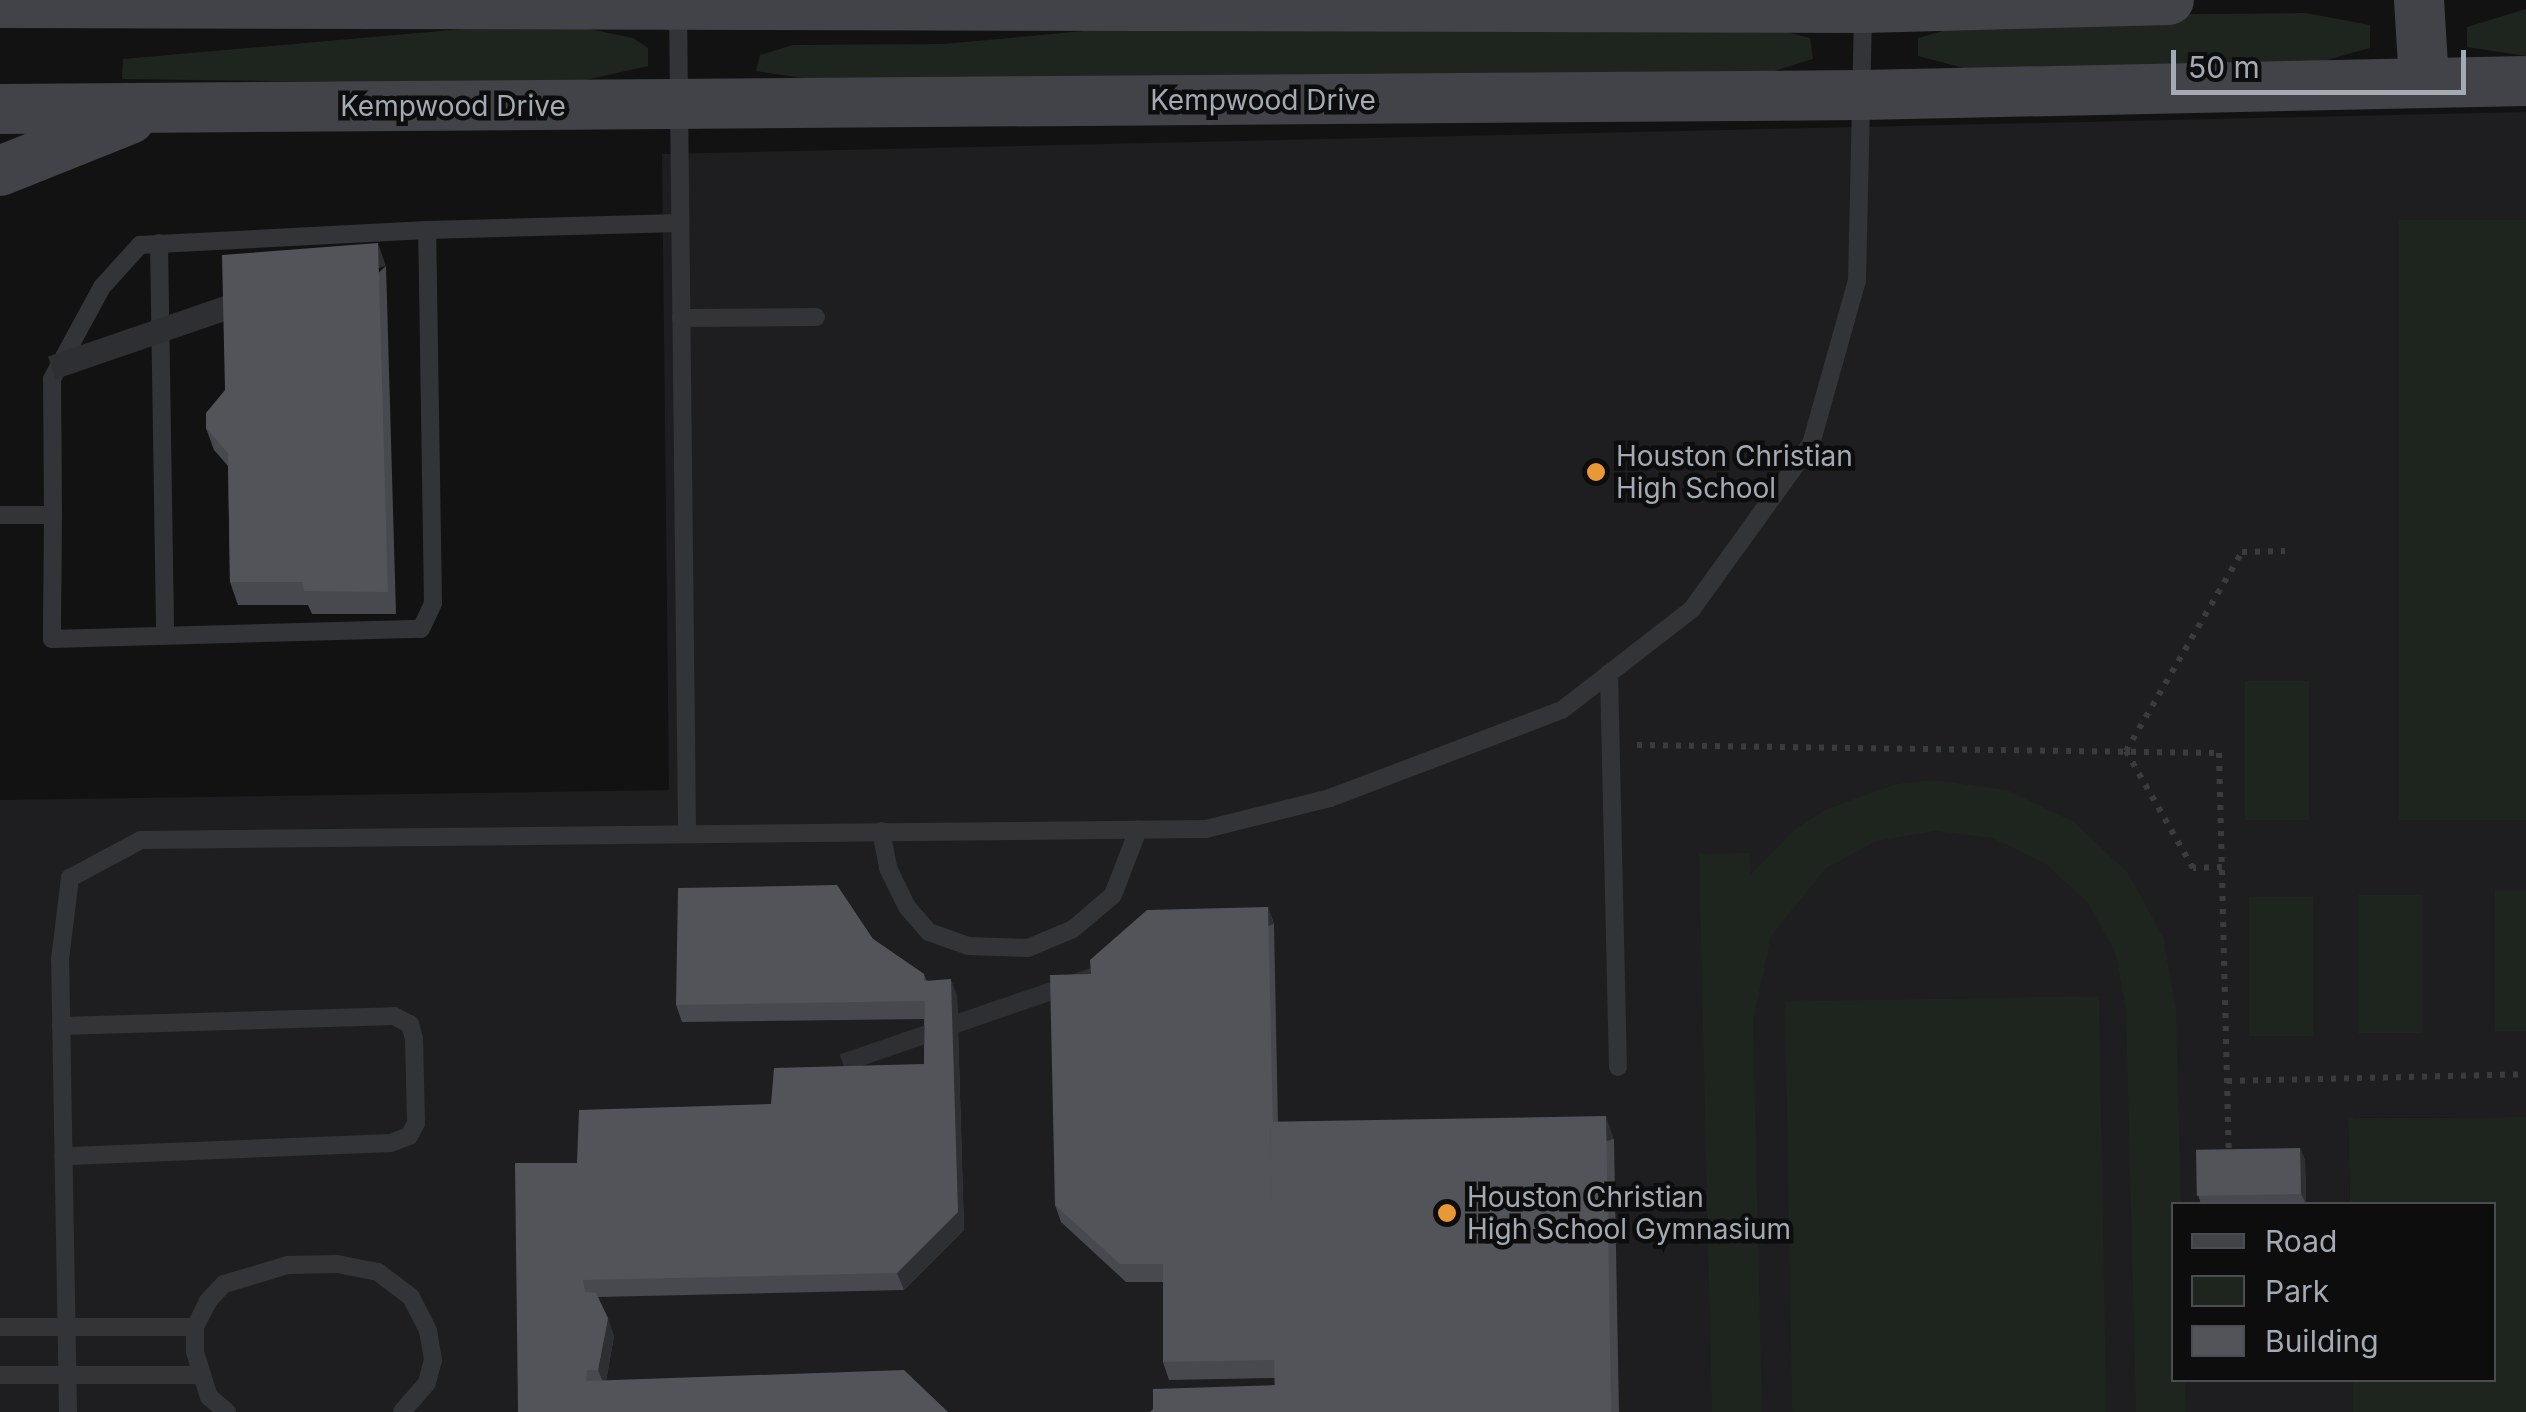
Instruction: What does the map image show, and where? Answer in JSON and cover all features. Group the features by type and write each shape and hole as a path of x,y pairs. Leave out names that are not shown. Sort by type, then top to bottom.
{"main road":[{"path":"0,3 678,9 1863,8 2169,0"},
{"path":"2419,0 2424,82"},
{"name":"Kempwood Drive","path":"0,109 1862,95 2526,81"},
{"path":"0,172 159,108"}],"lane":[{"path":"68,1412 60,959 70,878 140,840 1206,829 1330,798 1562,710 1692,608 1812,444 1857,280 1863,8"},
{"path":"678,9 688,832"},
{"path":"426,230 433,603 421,629 52,639 52,380 102,287 140,244 426,230 679,223"},
{"path":"159,243 165,636"},
{"path":"680,318 816,317"},
{"path":"0,515 53,515"},
{"path":"1609,673 1618,1067"},
{"path":"882,830 894,881 930,932 968,946 1028,948 1073,930 1113,895 1138,830"},
{"path":"61,1026 394,1016 410,1024 414,1039 416,1122 409,1136 391,1143 64,1156"},
{"path":"227,1412 209,1398 200,1375 195,1328 224,1284 288,1265 337,1264 378,1272 410,1297 428,1331 433,1360 427,1383 402,1412"},
{"path":"0,1328 195,1328"},
{"path":"0,1375 200,1375"}],"path":[{"path":"2126,751 2242,552 2284,551"},
{"path":"1611,745 2219,753 2229,1152"},
{"path":"2126,751 2193,868 2222,867"},
{"path":"2227,1080 2526,1074"}],"shaded area":[{"name":"Houston Christian High School","path":"2526,112 2526,1117 2348,1118 2350,1202 2171,1202 2171,1382 2353,1382 2353,1412 0,1412 0,800 669,790 662,154"}],"green space":[{"path":"2526,9 2526,56 2467,47 2467,27"},
{"path":"2306,13 2370,25 2370,48 2302,67 1979,72 1918,56 1918,38 1994,16"},
{"path":"1749,23 1810,38 1813,59 1745,80 830,82 756,71 760,55 793,45 944,44 1138,26"},
{"path":"486,27 588,29 633,38 648,48 648,66 586,80 510,84 122,79 123,59"},
{"path":"2399,220 2526,220 2526,820 2399,820"},
{"path":"2245,681 2309,681 2309,820 2245,820"},
{"path":"1934,780 2007,790 2074,822 2128,873 2163,937 2176,1010 2181,1202 2171,1202 2171,1382 2185,1382 2186,1412 2136,1412 2126,1011 2116,954 2088,903 2045,863 1992,838 1935,831 1877,841 1826,868 1771,936 1753,1021 1762,1412 1712,1412 1699,854 1749,853 1751,874 1795,829 1827,809 1896,784"},
{"path":"2495,890 2526,890 2526,1031 2495,1031"},
{"path":"2358,895 2422,895 2422,1033 2358,1033"},
{"path":"2249,897 2313,897 2313,1036 2249,1036"},
{"path":"2099,996 2106,1412 1792,1412 1785,1001"},
{"path":"2526,1117 2526,1412 2353,1412 2353,1382 2496,1382 2496,1202 2350,1202 2348,1118"}],"building":[{"path":"378,243 388,592 304,591 303,582 230,582 228,453 206,428 206,413 225,390 222,255"},
{"path":"837,885 873,939 924,974 924,981 951,979 958,1212 897,1273 583,1280 585,1292 596,1293 608,1318 598,1370 587,1370 586,1381 904,1370 948,1412 518,1412 515,1163 577,1163 579,1110 771,1104 774,1068 924,1064 925,1001 676,1005 678,888"},
{"path":"1268,907 1276,1360 1163,1362 1163,1264 1120,1264 1055,1205 1050,975 1091,974 1090,960 1147,910"},
{"name":"Houston Christian High School Gymnasium","path":"1606,1116 1611,1412 1275,1412 1270,1122"},
{"path":"2300,1148 2301,1194 2197,1196 2196,1150"},
{"path":"1277,1385 1277,1412 1150,1412 1153,1389"}],"place":[{"name":"Houston Christian High School","path":"1596,472"},
{"name":"Houston Christian High School Gymnasium","path":"1447,1213"}]}
